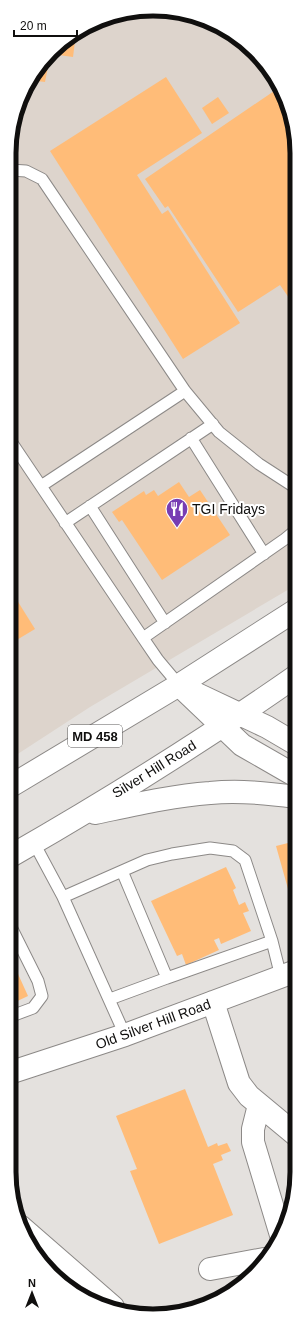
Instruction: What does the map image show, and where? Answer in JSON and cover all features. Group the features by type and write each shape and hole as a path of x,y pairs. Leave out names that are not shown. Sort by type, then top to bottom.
{"main road":[{"name":"MD 458","path":"16,783 179,685 290,614"},
{"name":"Silver Hill Road","path":"16,853 172,759 290,680"},
{"path":"179,685 267,727 290,740"},
{"path":"179,685 242,745 290,773"},
{"path":"78,817 156,800 210,792 255,792 290,796"},
{"name":"Old Silver Hill Road","path":"16,1071 125,1035 289,974"},
{"path":"213,1002 239,1083 249,1096 290,1130"},
{"path":"259,1105 253,1129 253,1142 279,1227"},
{"path":"32,1236 106,1301"},
{"path":"210,1269 258,1260"}],"lane":[{"path":"16,170 26,171 42,179 185,391 212,424 219,432 259,464 290,484"},
{"path":"41,486 185,391"},
{"path":"65,523 212,424"},
{"path":"191,438 264,554"},
{"path":"16,449 142,638 179,685"},
{"path":"90,506 164,623"},
{"path":"142,638 290,534"},
{"path":"34,843 63,897 125,1035"},
{"path":"63,897 147,860 172,854 210,848 233,852 245,860 272,941 289,974"},
{"path":"122,871 168,978"},
{"path":"16,937 38,981 42,996 33,1008 16,1014"},
{"path":"110,999 272,941"}],"shaded area":[{"path":"144,16 171,17 205,26 214,30 236,44 250,56 262,70 276,92 283,109 289,135 290,589 90,707 16,755 17,135 23,109 34,84 50,63 70,44 92,30 109,23"}],"building":[{"path":"75,40 73,57 58,55"},
{"path":"48,65 45,82 36,81"},
{"path":"166,77 202,133 137,175 162,214 168,210 240,323 183,359 50,151"},
{"path":"275,90 283,109 289,135 290,297 289,298 280,285 238,312 168,206 165,208 145,179"},
{"path":"218,97 229,113 212,124 202,108"},
{"name":"TGI Fridays","path":"179,482 189,497 200,490 230,535 162,580 122,520 119,522 112,512 144,491 146,495 154,490 158,496"},
{"path":"16,599 35,629 16,640"},
{"path":"290,842 290,896 276,846"},
{"path":"226,867 236,888 233,890 239,905 245,902 249,911 243,913 251,931 221,944 219,938 214,940 219,950 186,965 182,954 177,956 151,901"},
{"path":"16,969 28,996 16,1002"},
{"path":"185,1089 208,1147 217,1143 218,1146 227,1143 231,1151 221,1155 223,1160 213,1164 233,1215 159,1244 130,1171 137,1169 116,1116"}],"place":[{"name":"TGI Fridays","path":"177,528"}]}
